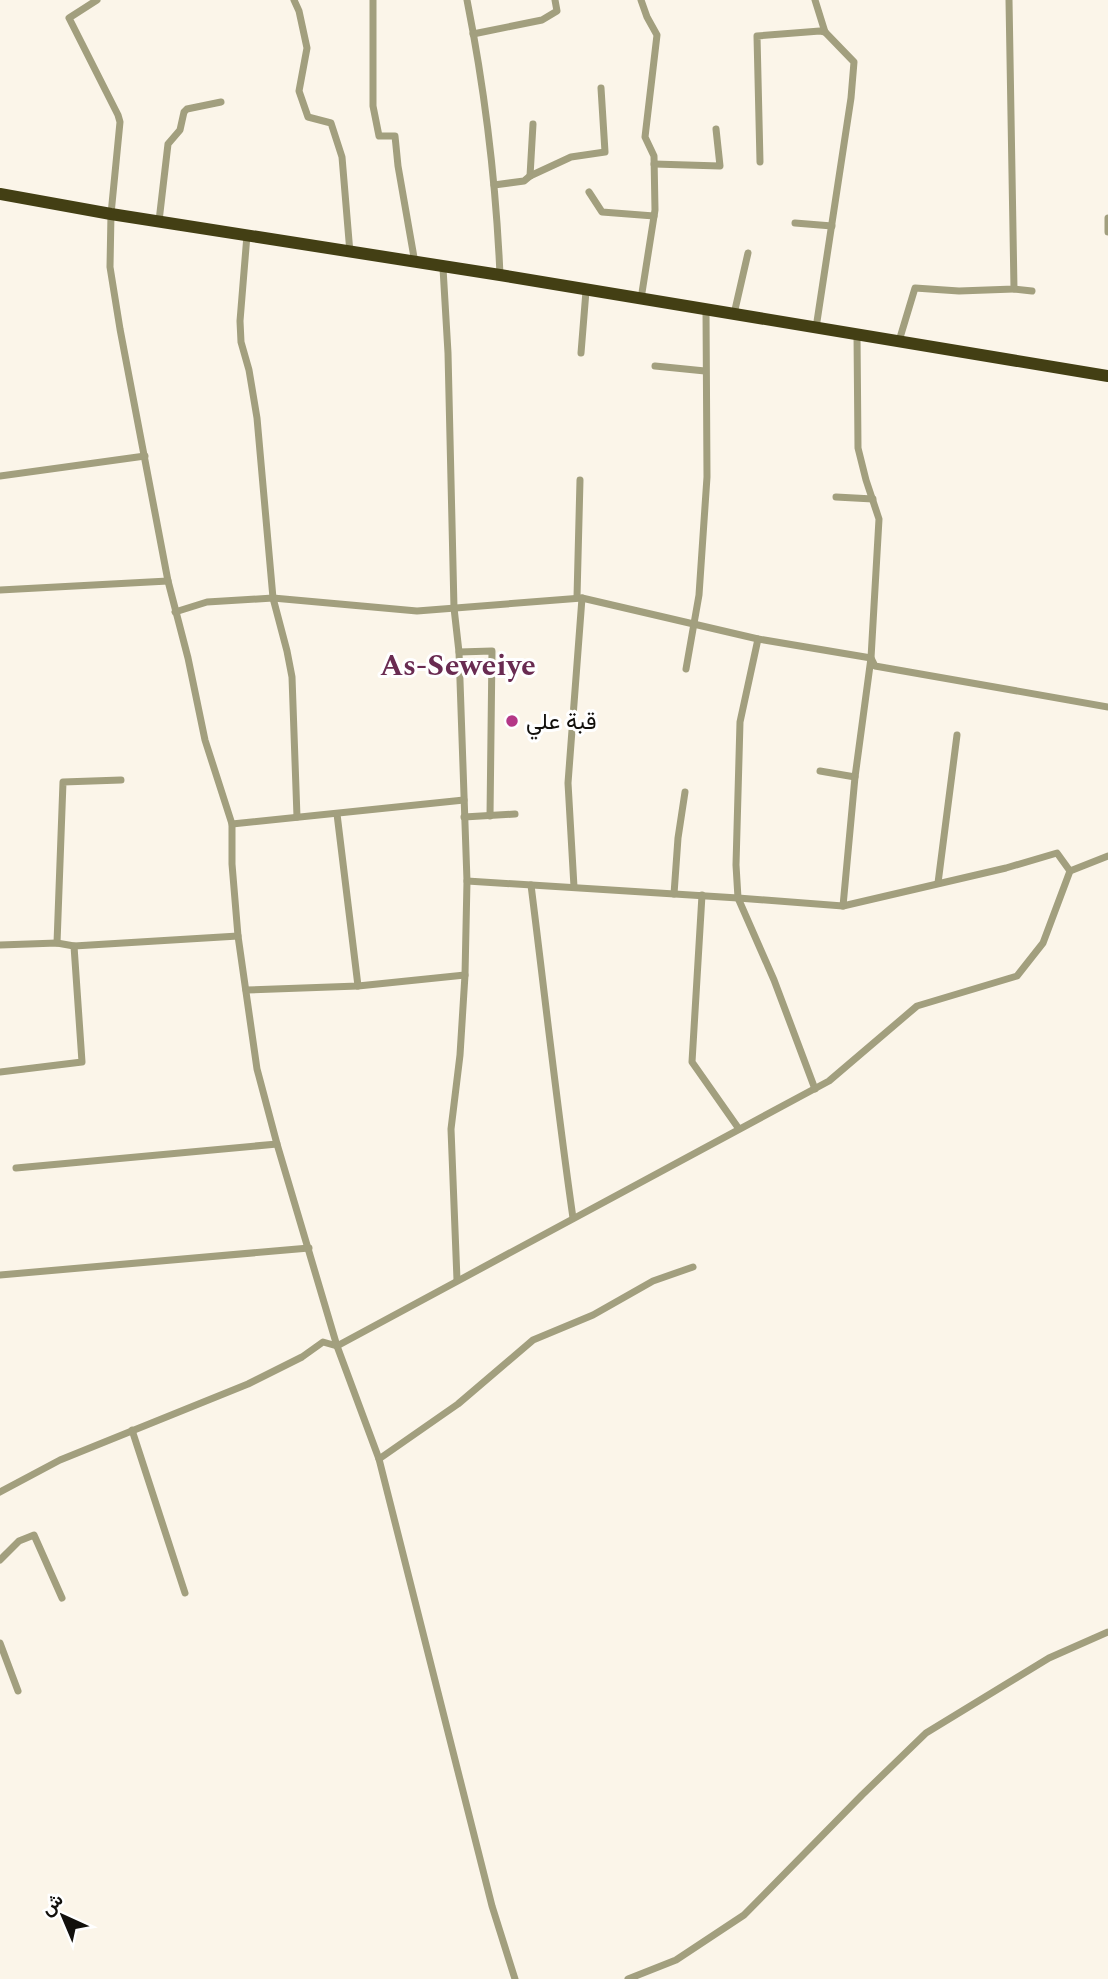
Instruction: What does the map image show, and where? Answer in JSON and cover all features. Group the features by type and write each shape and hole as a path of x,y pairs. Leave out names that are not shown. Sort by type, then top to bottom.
{"highway":[{"path":"0,194 1108,376"}],"street":[{"path":"97,0 69,18 120,122 111,214 110,267 168,582 188,657 205,740 232,824 232,864 238,936 257,1069 337,1346 379,1459 492,1906 514,1979"},
{"path":"294,0 307,48 299,91 308,117 331,123 342,157 350,253"},
{"path":"373,0 373,106 379,136 395,136 416,263"},
{"path":"467,0 490,150 500,275"},
{"path":"473,34 542,20 556,11 555,0"},
{"path":"640,299 654,216 654,156 645,137 657,35 641,0"},
{"path":"815,0 825,32 854,62 851,98 816,328"},
{"path":"1009,0 1014,289"},
{"path":"760,162 758,36 825,32"},
{"path":"494,185 524,181 571,158 605,152 601,88"},
{"path":"159,221 168,144 181,127 184,112 187,109 221,102"},
{"path":"530,176 533,124"},
{"path":"654,163 720,166 716,129"},
{"path":"589,192 602,212 654,216"},
{"path":"1108,218 1108,232"},
{"path":"795,223 832,226"},
{"path":"247,235 240,320 241,342 250,370 257,418 273,598 292,677 297,817"},
{"path":"734,314 748,253"},
{"path":"443,268 449,353 454,608 459,652 467,881 460,1055 451,1129 457,1280"},
{"path":"899,341 915,288 1032,291"},
{"path":"581,353 586,291"},
{"path":"686,669 699,595 707,477 706,310"},
{"path":"843,906 855,777 871,658 878,519 858,448 857,334"},
{"path":"655,366 705,371"},
{"path":"0,476 145,456"},
{"path":"574,887 568,783 579,597 580,480"},
{"path":"836,497 873,499"},
{"path":"0,590 168,582"},
{"path":"175,612 207,602 273,598 417,611 579,597 758,639 871,658"},
{"path":"758,639 740,722 736,865 738,898 775,980 815,1089"},
{"path":"459,652 492,651 490,816"},
{"path":"871,658 874,666 1108,707"},
{"path":"938,883 957,735"},
{"path":"820,771 855,777"},
{"path":"57,943 63,782 121,780"},
{"path":"674,894 685,792"},
{"path":"232,824 464,800"},
{"path":"337,814 358,986"},
{"path":"464,817 515,814"},
{"path":"467,881 843,906 1006,868 1057,853 1070,871"},
{"path":"0,1492 60,1460 247,1384 302,1357 324,1342 337,1346 829,1082 917,1006 1017,976 1043,943 1070,871 1108,856"},
{"path":"531,885 556,1103 573,1217"},
{"path":"702,895 692,1062 739,1129"},
{"path":"0,945 57,943 74,946 238,936"},
{"path":"0,1072 82,1062 74,946"},
{"path":"246,990 358,986 465,975"},
{"path":"16,1168 277,1144"},
{"path":"0,1275 309,1248"},
{"path":"379,1459 458,1404 533,1340 593,1315 653,1280 693,1267"},
{"path":"132,1430 185,1593"},
{"path":"0,1560 19,1541 34,1535 62,1598"},
{"path":"628,1979 676,1961 744,1914 926,1733 1049,1658 1108,1632"},
{"path":"0,1643 18,1690"}],"place":[{"name":"قبة علي","path":"512,721"}],"district":[{"name":"As-Seweiye","path":"458,665"}]}
